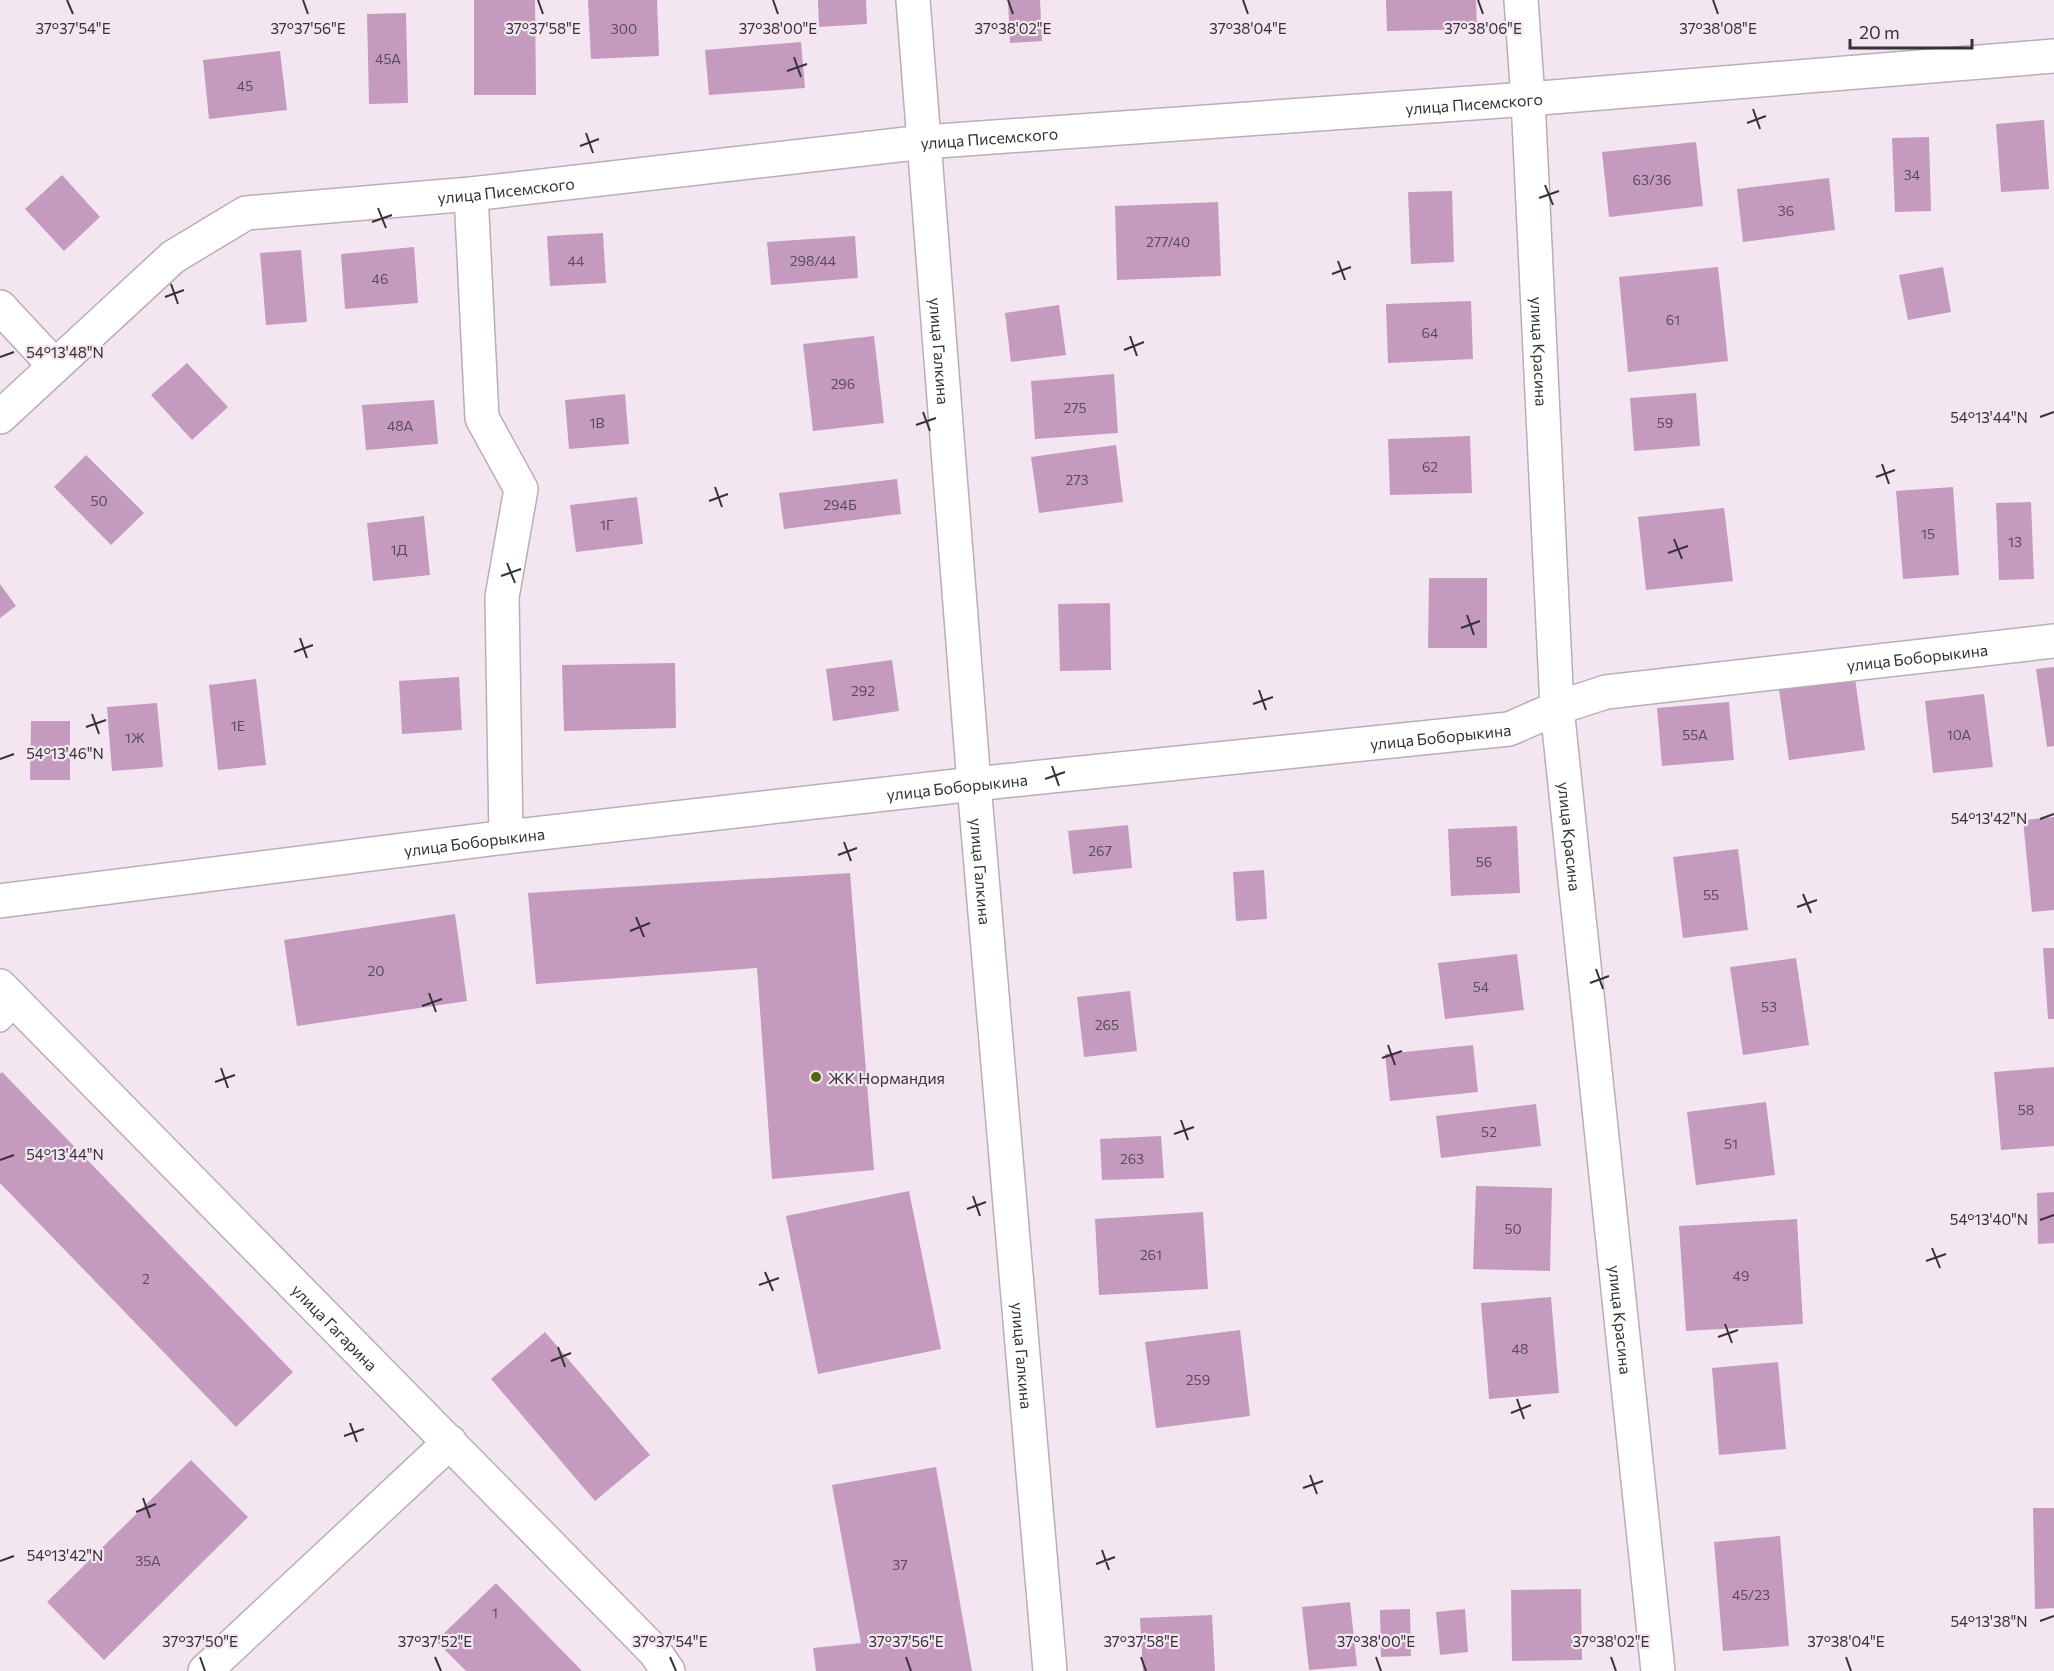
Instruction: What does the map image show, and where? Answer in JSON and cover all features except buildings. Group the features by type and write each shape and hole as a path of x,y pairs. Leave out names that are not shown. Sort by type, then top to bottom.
{"street":[{"name":"улица Галкина","path":"913,0 974,784 1050,1671"},
{"name":"улица Красина","path":"1521,0 1528,99 1557,708 1658,1671"},
{"name":"улица Писемского","path":"0,417 172,257 246,213 471,194 924,142 1528,99 2054,56"},
{"path":"471,194 482,418 521,489 502,597 506,837"},
{"path":"0,307 55,366"},
{"name":"улица Боборыкина","path":"0,902 506,837 974,784 1509,729 1557,708 1606,692 2054,641"},
{"name":"улица Гагарина","path":"6,1004 450,1443 655,1652 668,1671"},
{"path":"205,1671 450,1443"}],"place":[{"name":"ЖК Нормандия","path":"816,1077"}]}
